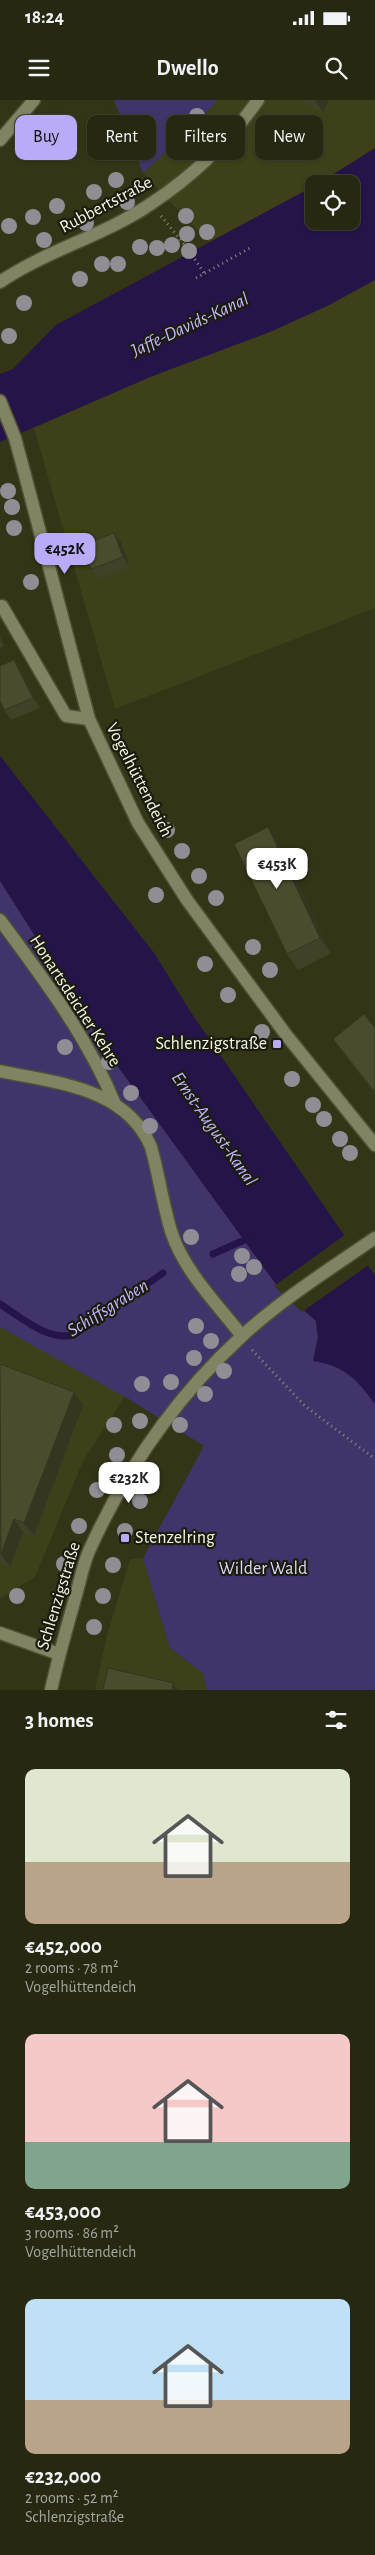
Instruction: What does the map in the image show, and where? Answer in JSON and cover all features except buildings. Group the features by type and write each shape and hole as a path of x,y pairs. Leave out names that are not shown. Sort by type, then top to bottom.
{"street":[{"path":"0,140 34,100"},
{"name":"Rubbertstraße","path":"0,282 21,268 152,204 202,164 258,100"},
{"name":"Vogelhüttendeich","path":"0,401 15,438 89,719 138,823 187,900 287,1036 375,1145"},
{"path":"2,606 66,716 89,719"},
{"name":"Honartsdeicher Kehre","path":"0,920 38,971 81,1037 103,1075 115,1104"},
{"path":"0,1071 96,1093 115,1104 132,1118 146,1136 158,1173 172,1234 193,1273 242,1336"},
{"name":"Schlenzigstraße","path":"51,1690 59,1654 88,1553 124,1484 169,1414 198,1380 242,1336 279,1305 372,1239"},
{"path":"0,1633 59,1654"}],"path":[{"path":"152,204 188,249 204,273"},
{"path":"196,278 250,248"},
{"path":"254,1352 305,1406 375,1459"}],"shaded area":[{"path":"217,100 375,100 375,148 332,175 305,175 305,191 209,242 143,173 166,152 166,160 245,160 245,115 204,115"},
{"path":"375,280 375,608 115,709 34,428 150,377 327,306"},
{"path":"0,1320 127,1393 83,1461 35,1577 0,1598"},
{"path":"143,1558 170,1648 203,1673 207,1690 95,1690 107,1635 130,1559"}],"green space":[{"path":"114,100 217,100 204,115 166,115 166,152 143,173 138,160 156,160 156,115 120,115"},
{"name":"Wilder Wald","path":"0,881 119,1068 278,1287 316,1321 318,1337 313,1360 342,1370 362,1387 375,1404 375,1690 207,1690 203,1673 170,1648 143,1558 204,1446 127,1398 0,1327"}],"water":[{"name":"Jaffe-Davids-Kanal","path":"375,148 375,280 327,306 270,332 150,377 0,442 0,374 13,369 56,325 305,191 305,230 360,230 360,175 332,175"},
{"name":"Ernst-August-Kanal","path":"0,756 154,953 192,1014 344,1235 375,1275 375,1404 362,1387 342,1370 313,1361 318,1338 316,1321 278,1287 119,1068 0,881"}],"pier":[{"path":"346,1234 370,1264 302,1312 274,1286"}],"waterway":[{"name":"Schiffsgraben","path":"213,1254 251,1237"},
{"name":"Schiffsgraben","path":"0,1304 26,1322 45,1332 54,1335 74,1335 163,1273"}],"place":[{"name":"Schlenzigstraße","path":"277,1044"},
{"name":"Stenzelring","path":"125,1538"}]}
